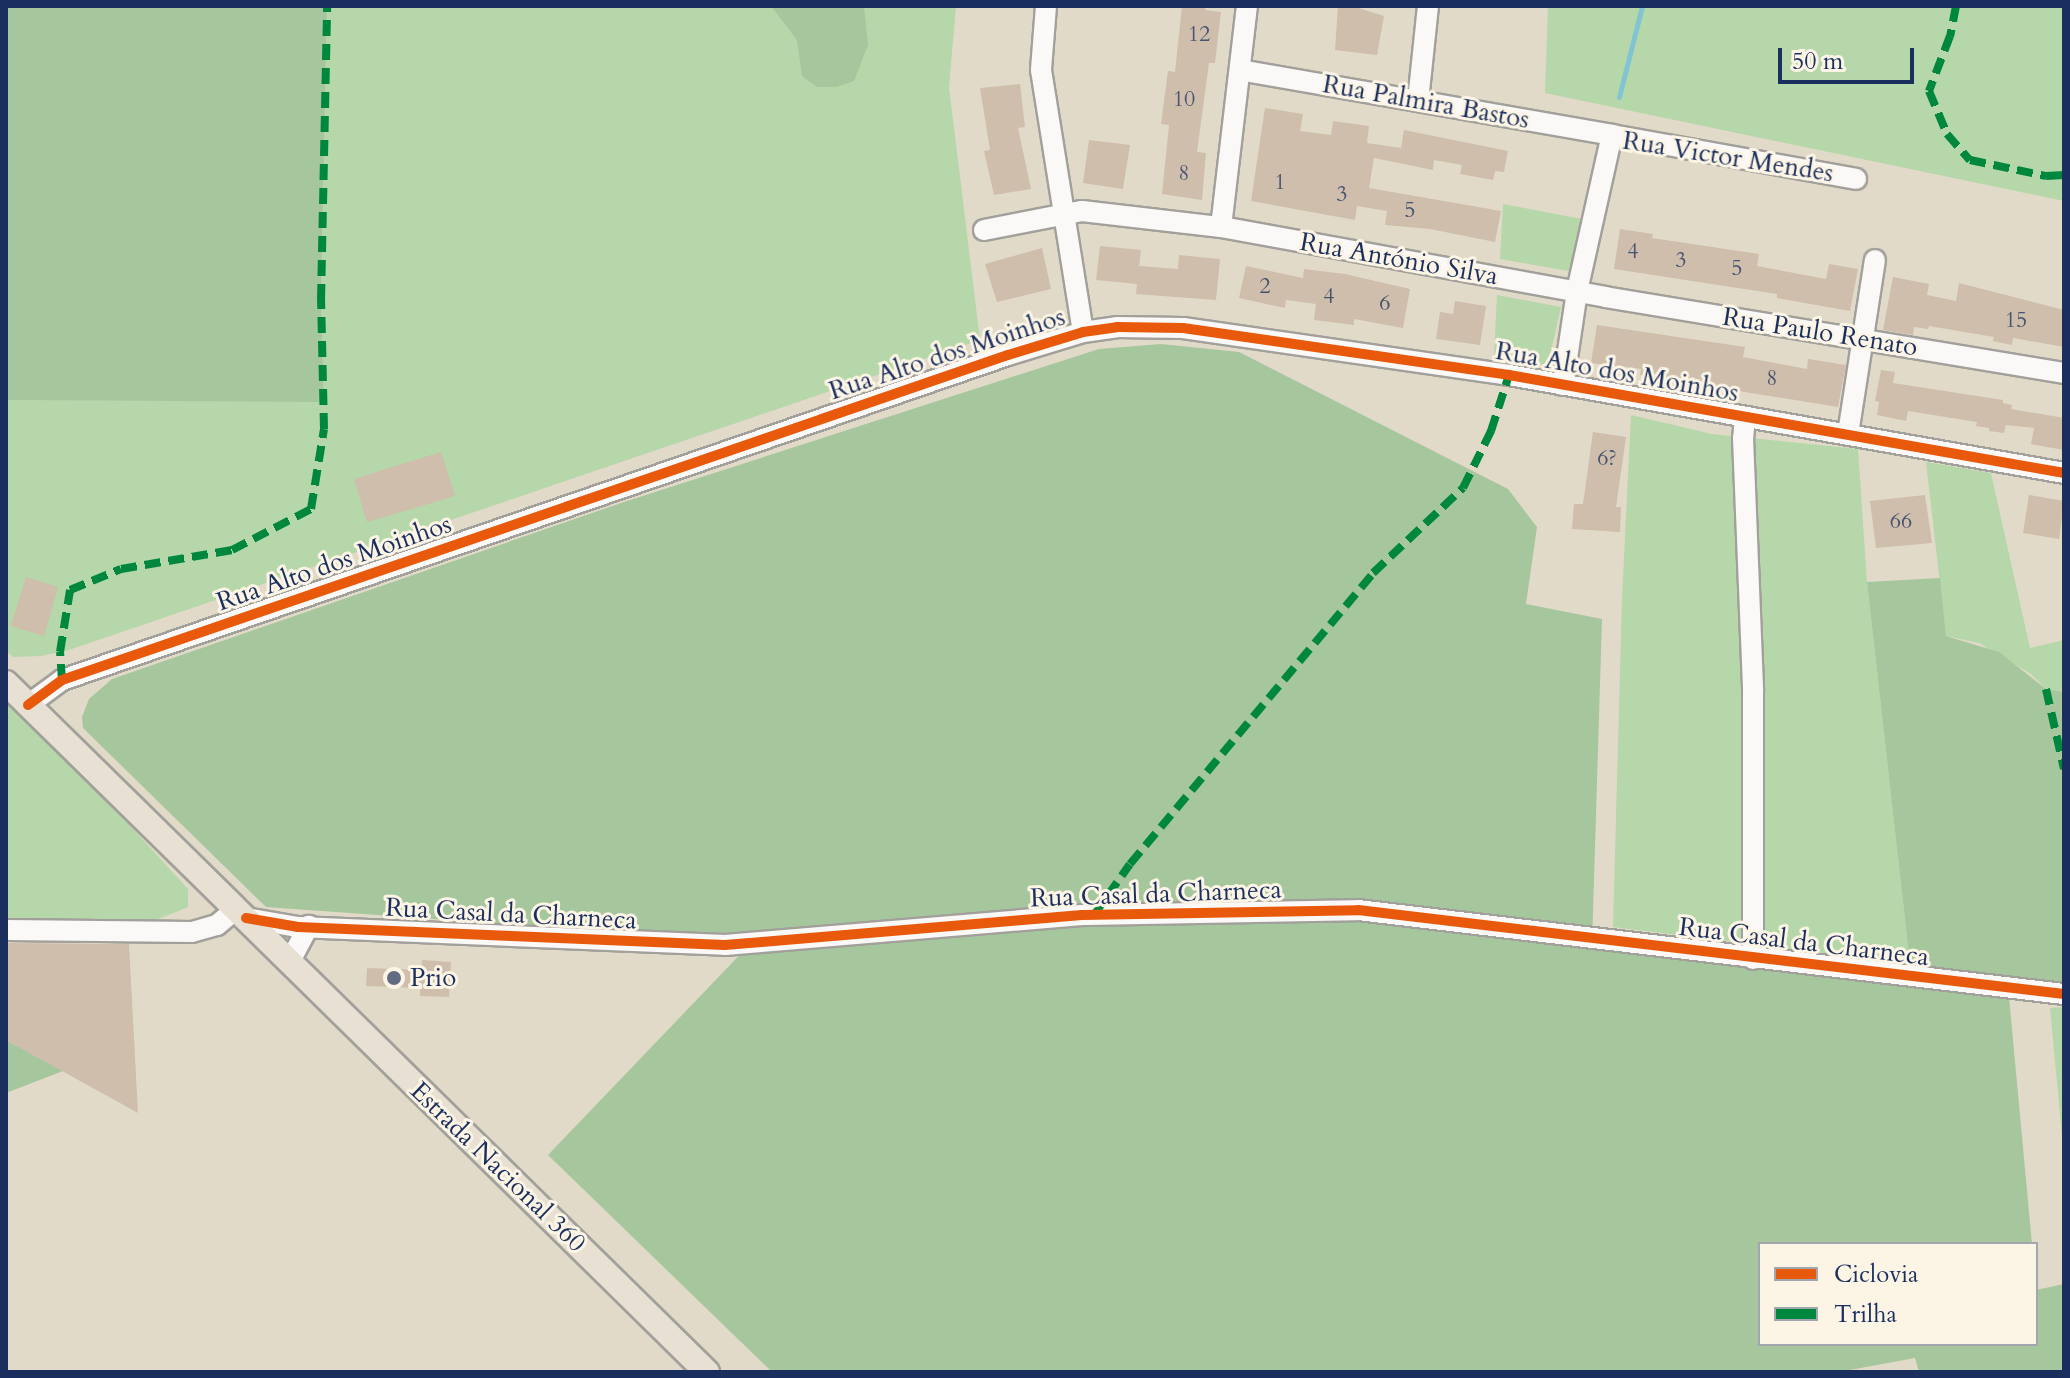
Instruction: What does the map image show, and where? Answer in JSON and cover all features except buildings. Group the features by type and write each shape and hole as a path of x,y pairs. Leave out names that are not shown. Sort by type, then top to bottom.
{"main road":[{"path":"6,683 241,914"},
{"name":"Estrada Nacional 360","path":"241,914 707,1372"}],"street":[{"path":"1046,6 1041,70 1083,332"},
{"path":"1221,227 1247,6"},
{"path":"1418,101 1428,6"},
{"name":"Rua Palmira Bastos","path":"1240,70 1612,135"},
{"name":"Rua Victor Mendes","path":"1563,385 1577,291 1612,135 1856,179"},
{"name":"Rua António Silva","path":"984,230 1082,211 1221,227 1577,291"},
{"path":"1848,434 1875,260"},
{"name":"Rua Paulo Renato","path":"1577,291 2064,373"},
{"name":"Rua Alto dos Moinhos","path":"28,705 62,680 1083,332 1117,327 1183,328 1563,385 2064,473"},
{"path":"1745,417 1743,438 1753,692 1753,959"},
{"name":"Rua Casal da Charneca","path":"241,914 303,926 506,938 725,945 1082,915 1358,910 2064,994"},
{"path":"6,930 192,932 241,914"},
{"path":"270,943 303,926"},
{"path":"290,961 303,926"}],"green space":[{"path":"6,6 327,6 321,300 324,402 6,400"},
{"path":"327,6 956,6 949,87 980,340 69,650 41,656 13,657 6,651 6,400 324,401 321,300"},
{"path":"771,6 864,6 868,45 854,81 836,87 817,87 802,76 797,40"},
{"path":"1548,6 2064,6 2064,201 1545,93"},
{"path":"1503,204 1582,219 1569,271 1500,259"},
{"path":"1497,295 1561,307 1548,364 1534,367 1494,357"},
{"path":"1161,344 1239,352 1508,489 1537,527 1526,604 1602,619 1592,945 2009,997 2032,1242 1758,1242 1758,1346 2038,1346 2038,1290 2064,1284 2064,1372 1919,1372 1915,1358 1839,1372 772,1372 548,1155 752,942 266,907 83,728 82,717 89,699 112,679 624,502 1099,349"},
{"path":"1631,415 1712,434 1858,449 1867,582 1910,964 1613,927 1622,598"},
{"path":"1926,462 1991,473 2030,648 2064,640 2064,692 2046,689 2031,674 1979,643 1946,636"},
{"path":"1940,578 1946,636 1999,652 2046,689 2064,692 2064,991 1910,964 1867,582"},
{"path":"6,690 188,889 188,907 129,931 6,930"},
{"path":"2064,1007 2064,1157 2050,1008"},
{"path":"6,1040 63,1071 6,1093"}],"waterway":[{"path":"1619,97 1642,6"}],"marked path":[{"path":"62,680 60,652 70,590 121,569 232,550 311,509 324,429 321,300 327,6"},
{"path":"1956,6 1950,36 1929,91 1947,134 1970,160 2046,176 2064,175"},
{"path":"1094,915 1130,864 1373,573 1463,488 1491,431 1509,375"},
{"path":"2046,689 2064,769"}],"cycle path":[{"path":"28,705 62,680 1008,355 1083,332 1117,327 1183,328 1509,375 2064,473"},
{"path":"246,918 298,927 725,945 1082,915 1358,910 2064,994"}],"place":[{"name":"Prio","path":"394,978"}]}
